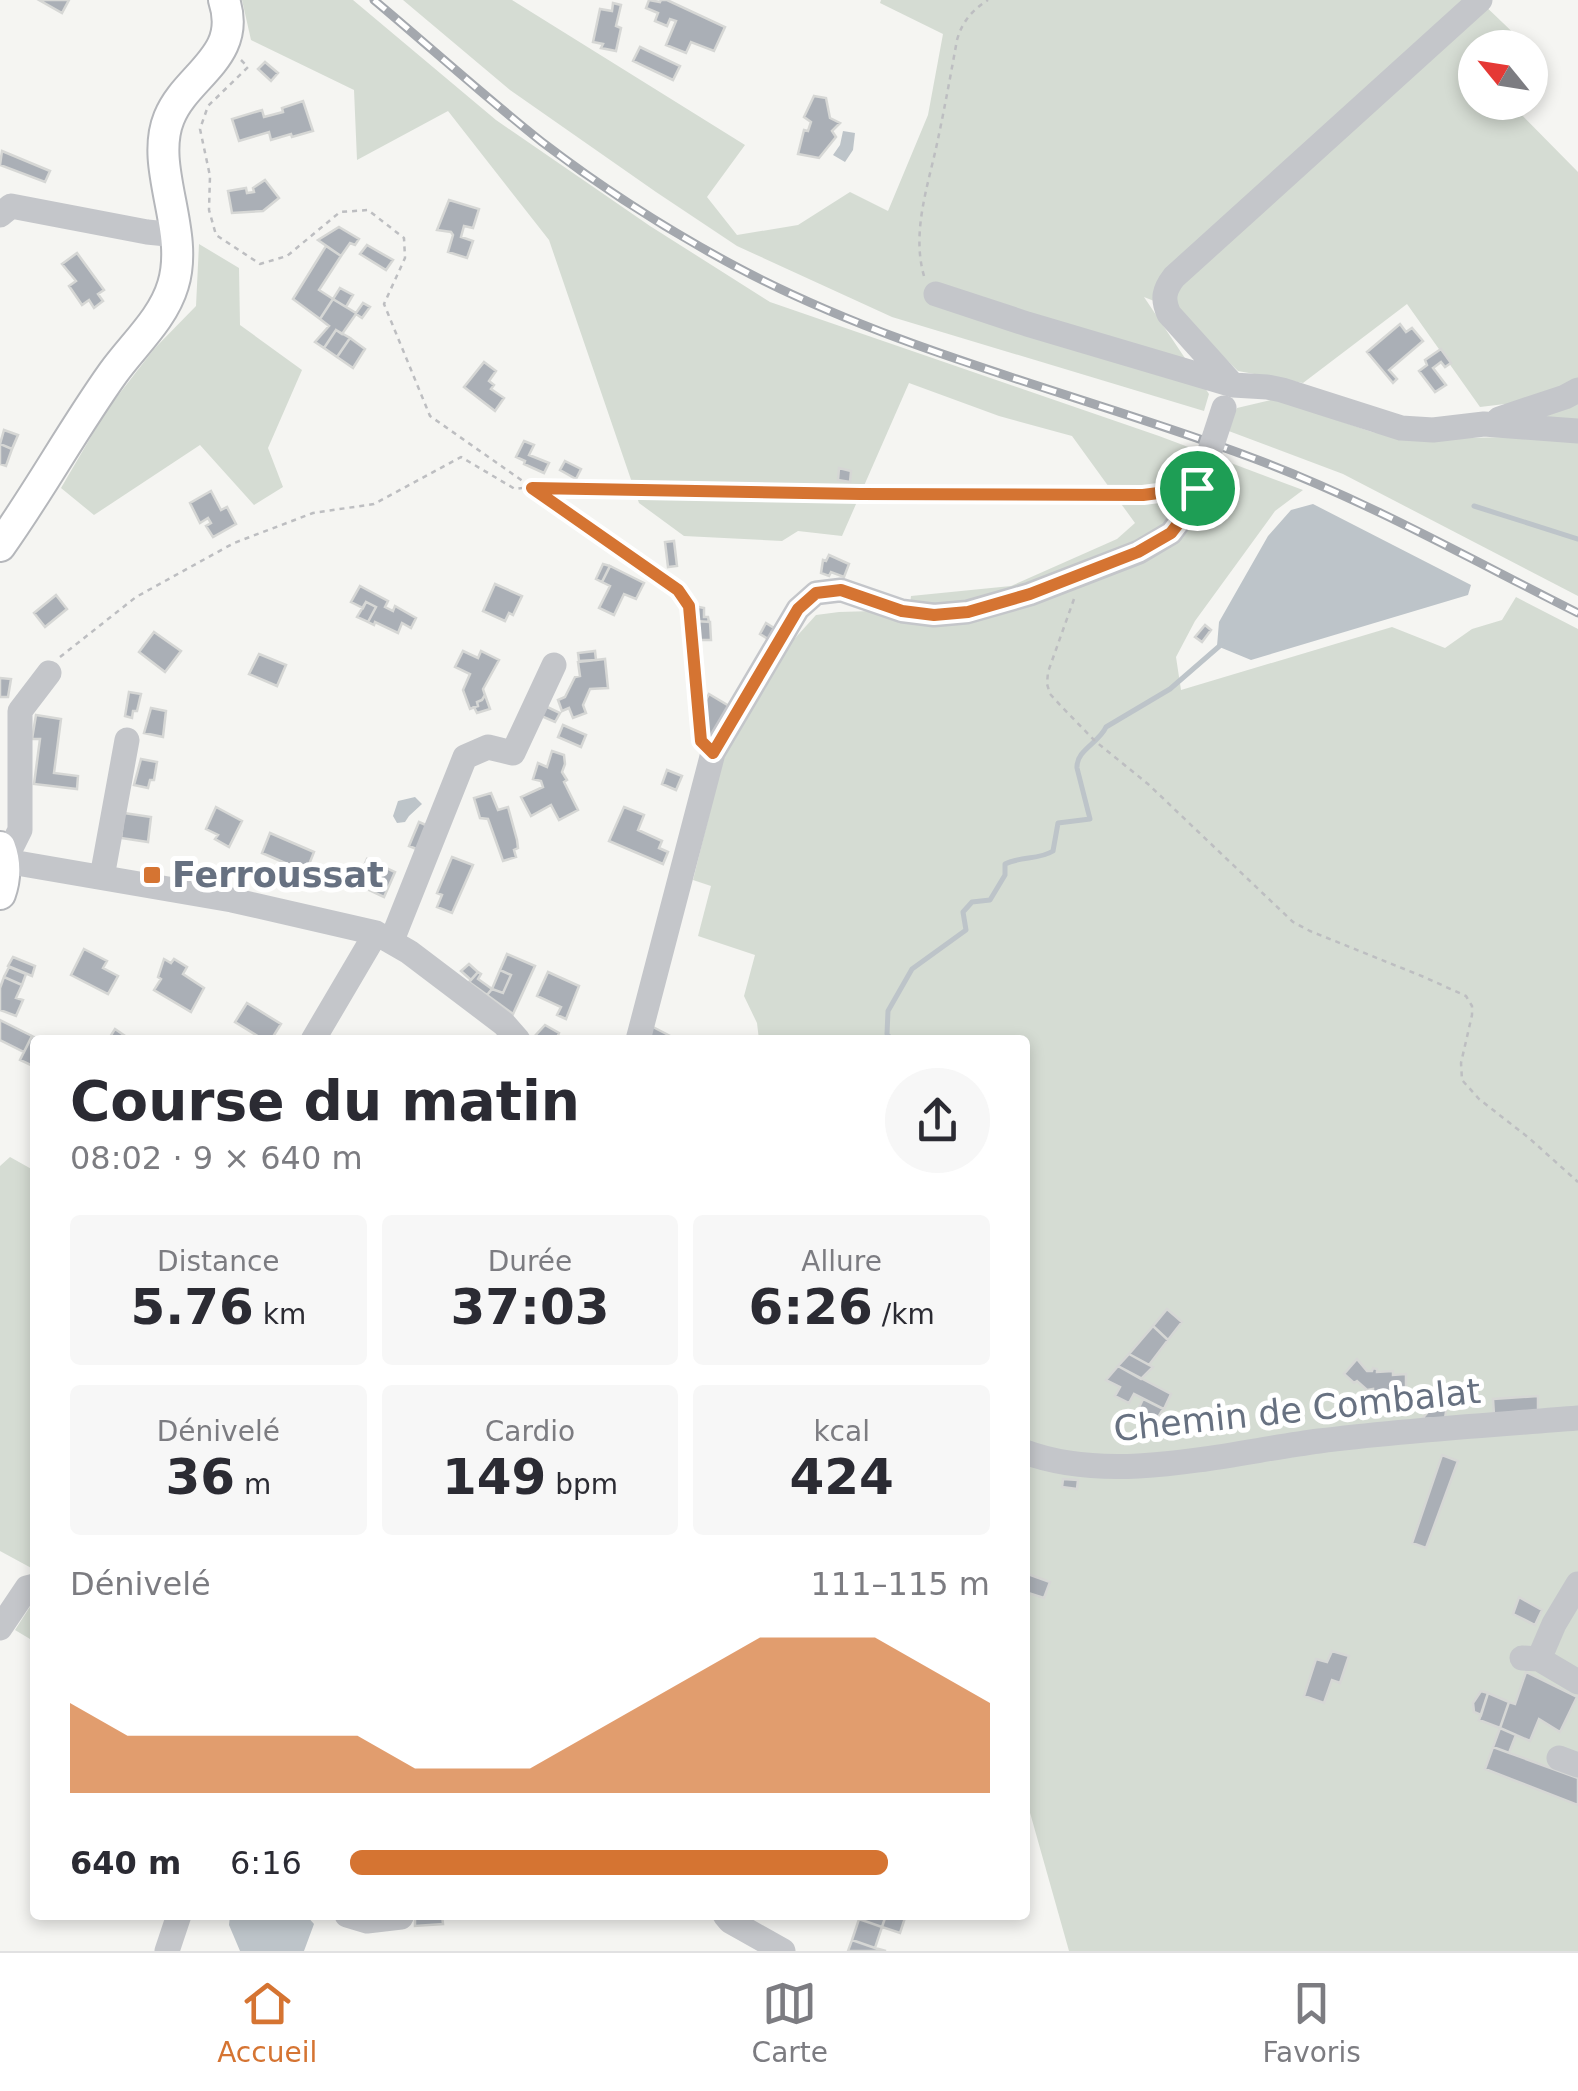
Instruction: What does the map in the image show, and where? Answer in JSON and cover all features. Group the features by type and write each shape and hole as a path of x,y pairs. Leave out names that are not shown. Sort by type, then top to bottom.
{"main road":[{"path":"0,546 104,387 163,308 174,284 178,234 164,156 167,124 178,102 210,66 224,42 228,16 224,0"},
{"path":"0,894 4,882 2,856"}],"street":[{"path":"1229,397 1169,314 1164,303 1166,289 1174,277 1480,0"},
{"path":"0,215 11,206 147,232 178,234"},
{"path":"936,294 1229,397 1268,387 1401,428 1434,430 1484,424 1578,431"},
{"path":"1484,424 1578,390"},
{"path":"639,1035 713,753 798,609 816,593 841,590 902,611 934,615 968,612 1014,599 1138,552 1171,533 1187,512 1229,397"},
{"path":"316,1035 384,936 465,757 488,747 512,753 554,664"},
{"path":"48,673 20,711 20,830 2,856 232,900 384,936 514,1035"},
{"path":"102,877 127,740"},
{"name":"Chemin de Combalat","path":"1030,1454 1047,1460 1128,1468 1322,1441 1578,1418"},
{"path":"1578,1584 1530,1659 1578,1682"},
{"path":"0,1628 30,1587"},
{"path":"159,1920 159,1935 168,1950"},
{"path":"168,1950 177,1920"},
{"path":"729,1920 783,1951"}],"path":[{"path":"936,294 921,267 923,204 960,27 988,0"},
{"path":"224,42 248,66 208,106 200,129 210,176 208,210 216,235 260,264 288,256 340,212 368,210 404,238 405,258 384,304 430,416 678,590 689,606 701,741 713,753"},
{"path":"48,673 63,653 136,597 234,543 313,514 374,504 462,456 515,489 1143,495 1201,478"},
{"path":"1084,572 1048,672 1050,694 1095,741 1148,784 1293,922 1466,996 1472,1015 1461,1063 1462,1080 1578,1182"}],"shaded area":[{"path":"242,0 353,0 496,120 650,226 770,302 1159,436 1303,490 1275,511 1195,621 1176,657 1181,690 1392,627 1445,648 1472,629 1502,620 1516,597 1578,629 1578,1951 1069,1951 1030,1813 1030,1035 758,1035 744,996 755,955 698,936 711,886 693,880 723,759 787,647 816,615 873,611 908,622 911,596 1011,586 1117,539 1135,523 1072,436 999,416 909,383 842,536 798,531 782,541 684,536 639,503 549,240 448,111 357,160 354,90 251,40"},
{"path":"403,0 512,0 745,145 707,197 737,235 798,225 850,192 888,211 928,115 943,34 880,3 881,0 1479,0 1510,30 1458,30 1458,120 1527,120 1578,172 1578,596 1343,474 1226,430 1237,408 1275,399 1372,432 1418,439 1509,437 1505,404 1480,407 1407,304 1303,383 1238,371 1174,309 1144,297 1209,394 1204,411 892,317 737,246 510,90"},
{"path":"843,131 855,133 853,150 845,162 833,155"},
{"path":"199,244 239,268 240,325 302,370 268,448 283,487 254,505 200,445 94,515 61,488 106,411 154,349 196,306"},
{"path":"1313,504 1471,585 1468,595 1251,660 1217,646 1219,622 1268,536 1291,510"},
{"path":"415,797 422,804 405,822 397,823 393,816 398,801"},
{"path":"10,1157 30,1168 30,1567 0,1551 0,1166"},
{"path":"30,1607 30,1639 15,1630"},
{"path":"230,1920 310,1920 314,1924 304,1951 240,1951"}],"building":[{"path":"39,0 69,0 62,13"},
{"path":"649,0 667,0 725,27 714,51 691,42 686,53 666,45 676,21 670,19 667,26 655,21 658,13 646,8"},
{"path":"613,3 621,5 616,51 593,42 600,9 612,11"},
{"path":"640,47 680,66 673,80 633,61"},
{"path":"265,62 278,73 271,81 258,69"},
{"path":"814,96 826,98 830,118 840,123 832,131 836,137 819,158 798,154 804,130 808,131 811,122 804,117"},
{"path":"303,101 313,131 271,140 269,132 239,141 232,119 262,110 264,117"},
{"path":"2,151 50,171 45,182 0,165"},
{"path":"265,180 279,198 263,211 232,213 228,191 246,188 247,193 254,192 253,188"},
{"path":"449,200 479,209 473,228 464,226 461,237 473,241 467,258 448,252 453,235 437,230"},
{"path":"339,227 359,239 355,245 350,243 341,256 318,240"},
{"path":"367,245 393,260 386,270 360,254"},
{"path":"326,246 341,256 319,290 333,299 320,319 293,299"},
{"path":"77,253 104,290 98,294 103,301 94,308 89,300 82,305 69,286 76,281 62,264"},
{"path":"340,288 353,295 346,307 333,299"},
{"path":"333,299 356,313 363,303 370,307 362,318 356,314 342,334 336,330 324,348 315,342 329,326 320,319"},
{"path":"1400,324 1406,332 1412,328 1423,341 1389,370 1397,379 1393,383 1367,352"},
{"path":"336,330 350,338 337,357 324,348"},
{"path":"350,338 365,349 353,368 337,357"},
{"path":"1441,349 1451,363 1445,367 1441,362 1433,368 1446,385 1435,392 1419,371 1427,365 1425,360"},
{"path":"484,362 496,371 489,381 494,385 491,389 504,398 495,411 464,387"},
{"path":"4,430 18,435 12,449 0,444"},
{"path":"524,441 534,445 529,455 549,463 544,473 516,457"},
{"path":"0,444 12,449 6,466 0,464"},
{"path":"565,461 581,469 576,479 560,470"},
{"path":"839,468 851,471 850,482 838,480"},
{"path":"211,491 221,510 227,507 236,524 213,537 206,526 211,523 208,518 200,523 190,503"},
{"path":"674,541 677,566 668,567 665,542"},
{"path":"829,555 849,564 844,577 821,573 823,560"},
{"path":"603,564 610,566 602,582 596,579"},
{"path":"610,566 644,583 636,599 624,594 614,615 599,608 610,586 602,582"},
{"path":"495,584 522,596 513,615 509,613 505,621 483,611"},
{"path":"360,586 388,601 385,607 393,611 395,606 416,618 411,628 402,623 398,633 368,622 376,607 366,602 363,608 351,602"},
{"path":"56,595 67,609 45,627 34,613"},
{"path":"366,602 376,607 368,622 357,617"},
{"path":"694,606 704,608 704,617 709,622 695,621"},
{"path":"695,621 710,622 711,640 696,640"},
{"path":"766,623 774,628 768,639 760,634"},
{"path":"1205,625 1211,630 1202,642 1195,637"},
{"path":"154,632 181,651 165,672 139,652"},
{"path":"463,651 478,658 481,651 499,660 483,689 485,695 478,706 470,709 463,690 470,674 455,667"},
{"path":"595,651 596,660 579,661 578,653"},
{"path":"259,654 286,665 277,686 249,674"},
{"path":"605,659 608,688 590,689 583,705 586,713 573,718 569,708 562,711 558,700 565,697 575,677 580,676 578,662"},
{"path":"0,678 11,679 8,697 0,697"},
{"path":"129,692 141,694 132,718 125,716"},
{"path":"709,694 729,706 710,739 705,737 702,707"},
{"path":"485,695 490,709 477,713 474,707"},
{"path":"543,705 560,713 555,722 539,715"},
{"path":"151,708 166,711 163,737 144,733"},
{"path":"36,715 61,719 54,773 78,776 77,789 34,784 40,739 32,739"},
{"path":"563,725 586,735 581,747 558,737"},
{"path":"552,751 564,755 564,782 578,810 559,820 551,805 531,816 521,797 543,787 541,781 533,779 538,763 547,767"},
{"path":"141,759 157,762 154,780 150,780 148,788 134,785"},
{"path":"667,770 682,776 676,790 662,784"},
{"path":"491,793 498,810 508,807 517,840 516,857 503,861 488,819 480,818 474,798"},
{"path":"216,807 242,821 229,847 206,829"},
{"path":"624,807 644,815 638,830 662,841 659,848 668,852 663,864 609,841"},
{"path":"124,813 151,817 148,842 121,838"},
{"path":"419,822 428,826 419,850 409,846"},
{"path":"270,833 314,852 306,872 262,853"},
{"path":"452,857 473,865 452,913 437,907 442,895 437,893"},
{"path":"367,859 395,872 384,897 356,884"},
{"path":"84,949 107,961 103,968 118,976 108,994 71,975"},
{"path":"507,954 535,966 513,1014 487,995 492,989 503,993 511,975 500,970"},
{"path":"13,957 35,966 32,976 8,966"},
{"path":"164,959 171,963 174,959 187,967 183,974 204,988 191,1012 154,990 161,979 158,977"},
{"path":"469,964 478,972 471,980 461,971"},
{"path":"9,967 26,974 22,985 4,977"},
{"path":"500,970 511,975 503,993 492,989"},
{"path":"478,972 478,979 492,989 487,995 469,982"},
{"path":"548,972 579,986 566,1019 557,1015 561,1007 537,996"},
{"path":"4,977 22,985 16,998 23,1000 16,1016 0,1010"},
{"path":"247,1003 281,1024 274,1035 256,1035 235,1022"},
{"path":"0,1020 30,1035 24,1052 0,1040"},
{"path":"545,1025 559,1033 558,1035 536,1035"},
{"path":"651,1026 668,1035 648,1035"},
{"path":"30,1040 30,1065 20,1060"},
{"path":"1167,1309 1182,1322 1168,1340 1153,1326"},
{"path":"1153,1326 1168,1340 1149,1365 1129,1354"},
{"path":"1129,1354 1153,1367 1141,1379 1118,1366"},
{"path":"1357,1359 1367,1371 1373,1368 1377,1372 1393,1371 1393,1375 1406,1374 1406,1394 1373,1393 1373,1389 1354,1383 1344,1374"},
{"path":"1118,1366 1171,1394 1164,1409 1134,1394 1129,1403 1115,1396 1120,1387 1106,1380"},
{"path":"1538,1396 1538,1413 1494,1415 1493,1399"},
{"path":"1143,1399 1163,1409 1156,1421 1137,1412"},
{"path":"1437,1401 1447,1406 1445,1418 1422,1419"},
{"path":"1442,1455 1458,1461 1426,1548 1412,1543"},
{"path":"1063,1479 1078,1480 1077,1489 1062,1487"},
{"path":"1030,1575 1050,1582 1044,1598 1030,1594"},
{"path":"1519,1597 1542,1610 1535,1625 1513,1614"},
{"path":"1332,1651 1349,1656 1340,1683 1332,1680 1324,1703 1304,1696 1316,1659 1327,1662"},
{"path":"1526,1672 1577,1697 1560,1732 1539,1719 1530,1741 1500,1728 1509,1702 1515,1704"},
{"path":"1481,1691 1488,1693 1481,1715 1474,1712 1473,1703"},
{"path":"1488,1693 1509,1702 1500,1728 1479,1720"},
{"path":"1500,1728 1516,1735 1509,1753 1493,1747"},
{"path":"1493,1747 1578,1778 1578,1805 1485,1769"},
{"path":"415,1920 443,1920 443,1924 415,1926"},
{"path":"859,1920 882,1927 875,1948 852,1940"},
{"path":"862,1920 884,1920 882,1927"},
{"path":"884,1920 904,1920 900,1933 882,1927"},
{"path":"852,1940 875,1948 886,1951 848,1951"}],"waterway":[{"path":"1474,506 1578,539"},
{"path":"888,1035 888,1011 912,969 966,930 963,912 972,902 990,900 1005,875 1005,864 1053,851 1058,823 1090,819 1077,768 1084,751 1106,727 1170,689 1223,643"}],"railway":[{"path":"374,0 565,159 635,207 733,265 795,296 922,347 1185,434 1292,474 1416,530 1578,613"}],"place":[{"name":"Ferroussat","path":"152,875"}],"route":[{"path":"532,488 1143,495 1197,488 1187,512 1171,533 1138,552 1030,594 968,612 934,615 902,611 841,590 816,593 798,609 713,753 701,741 689,606 678,590 532,488"}]}
